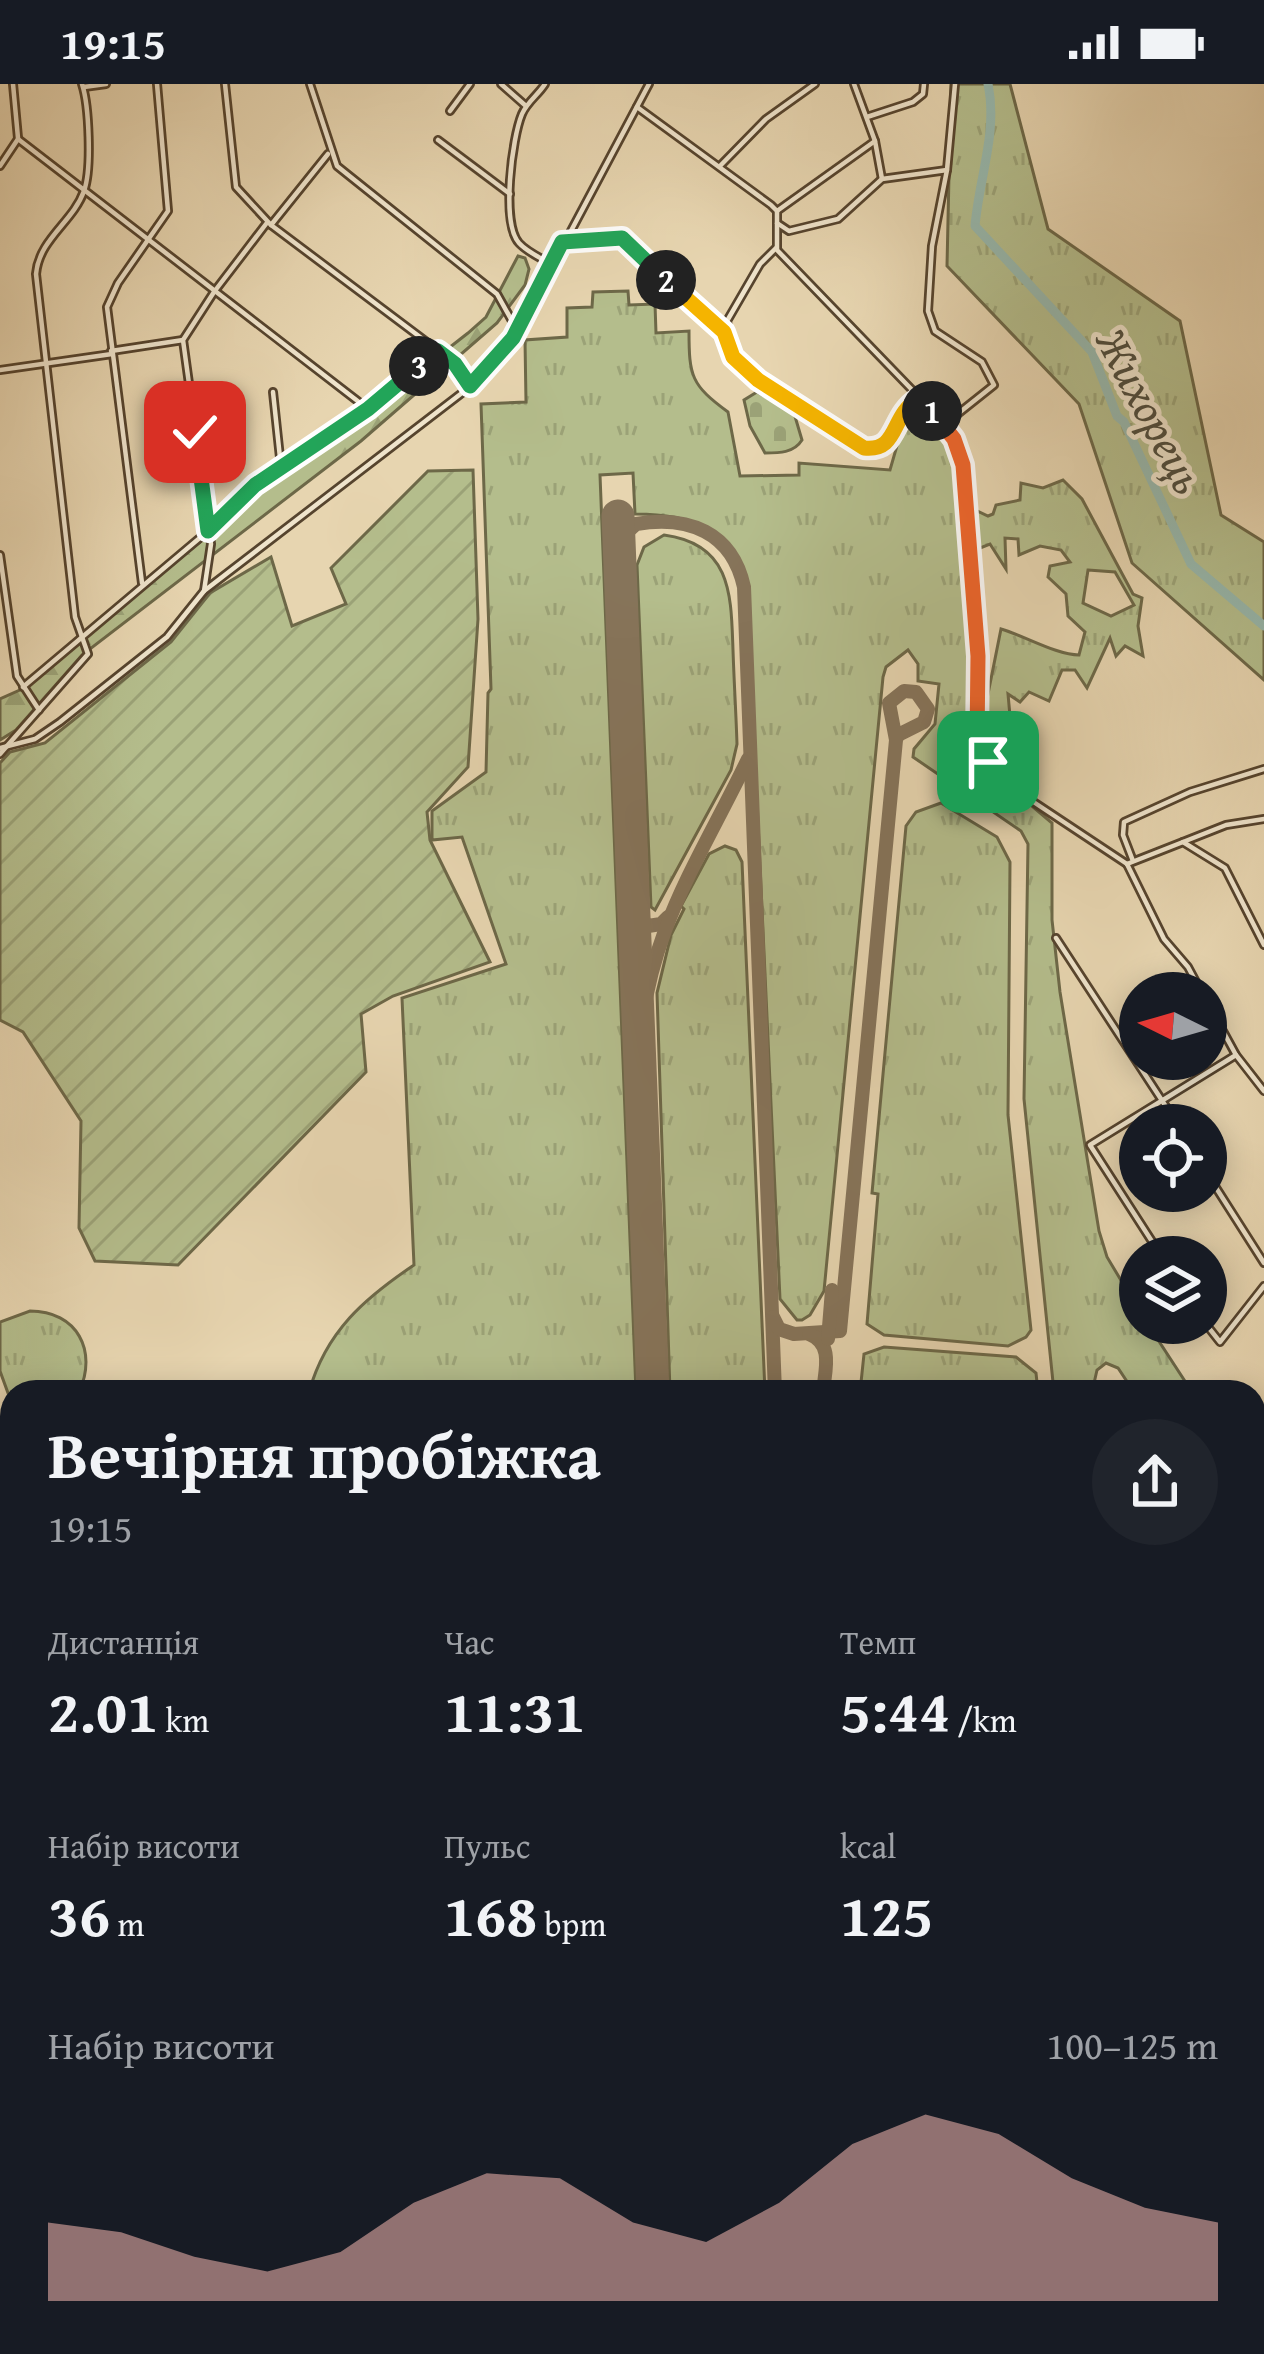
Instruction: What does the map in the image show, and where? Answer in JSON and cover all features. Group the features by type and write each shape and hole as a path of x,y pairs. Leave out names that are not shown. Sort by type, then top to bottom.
{"street":[{"path":"0,166 18,139 13,84"},
{"path":"2,750 88,654 75,616 37,261 84,193 88,170 83,86 106,84"},
{"path":"142,584 108,301 166,220 169,202 157,84"},
{"path":"225,84 236,187 270,223 455,364 470,386"},
{"path":"310,84 330,152 348,176 497,294 517,330"},
{"path":"450,111 470,84"},
{"path":"500,84 526,106"},
{"path":"545,84 526,106 512,154 511,194 514,236 551,264"},
{"path":"2,750 35,739 60,722 167,637 204,591 470,386 517,330 650,84"},
{"path":"720,166 766,119 815,84"},
{"path":"854,84 875,141 882,179"},
{"path":"867,117 914,102 923,94 924,84"},
{"path":"945,424 994,385 982,362 935,331 928,311 932,246 956,84"},
{"path":"637,106 777,211"},
{"path":"18,139 368,409"},
{"path":"438,140 511,194"},
{"path":"777,211 875,141"},
{"path":"204,591 211,544 183,340 214,292 330,152"},
{"path":"777,223 789,231 830,224 882,179 946,170"},
{"path":"728,344 727,321 736,300 776,248 777,211"},
{"path":"562,242 622,238 724,332 733,357 758,380 864,448 878,449 888,443 903,408 920,399"},
{"path":"776,248 945,424 963,465 978,656 977,740 988,762 1012,785 1130,863"},
{"path":"0,370 183,340"},
{"path":"23,686 208,531 255,485 368,409 438,351"},
{"path":"273,392 281,467"},
{"path":"0,555 17,676 39,710"},
{"path":"1191,972 1164,939 1130,863 1124,822 1190,792 1264,769"},
{"path":"1130,863 1226,825 1264,819"},
{"path":"1183,842 1225,868 1264,945"},
{"path":"1056,938 1165,1104"},
{"path":"1227,1039 1264,1091"},
{"path":"1148,1236 1090,1145 1236,1055"},
{"path":"1227,1205 1264,1263"},
{"path":"1227,1333 1264,1286"}],"green space":[{"path":"951,84 1010,84 1048,229 1180,321 1221,515 1264,542 1264,680 1132,563 1079,404 947,266"},
{"path":"518,256 525,258 529,269 525,285 497,323 361,441 82,655 16,730 0,740 0,699 22,689 245,506 247,498 277,473 362,416 468,333 486,317"},
{"path":"628,291 629,305 655,304 656,333 689,331 695,378 728,412 740,476 799,475 799,463 890,470 907,411 925,409 945,430 956,455 973,652 973,756 1052,823 1052,920 1060,992 1099,1231 1119,1277 1119,1344 1161,1344 1184,1380 1126,1380 1118,1368 1106,1363 1097,1370 1095,1380 1053,1380 1024,1099 1028,844 1021,831 913,757 914,749 935,724 939,684 918,681 918,664 908,650 886,667 883,677 824,1291 802,1320 780,1299 747,584 729,549 705,528 674,517 635,514 633,473 600,475 636,1380 313,1380 326,1351 350,1318 414,1265 402,998 506,964 462,837 432,840 432,811 486,772 491,689 481,404 526,402 525,340 567,337 567,308 592,307 593,292"},
{"path":"757,392 794,413 802,440 795,448 765,453 750,426 744,400"},
{"path":"473,470 478,619 468,767 427,812 430,840 490,962 393,996 361,1014 366,1072 178,1265 95,1261 79,1228 81,1121 23,1032 0,1020 0,763 10,752 45,743 171,642 210,593 271,557 292,626 346,604 331,568 428,471"},
{"path":"1063,480 1082,499 1133,594 1142,598 1138,626 1143,656 1125,646 1116,656 1110,638 1087,688 1075,670 1062,670 1049,701 1029,692 1020,702 1008,694 1010,716 1023,719 995,749 984,714 1001,629 1079,655 1085,632 1068,616 1066,594 1048,577 1050,566 1070,562 1061,550 1040,546 1019,555 1018,539 1005,538 1006,569 990,544 975,550 973,509 988,516 996,505 1020,500 1021,483 1043,488","holes":["1088,570 1115,572 1134,605 1111,616 1083,603"]},
{"path":"664,535 703,549 723,575 731,610 737,744 731,770 655,910 651,907 637,565 644,547"},
{"path":"941,803 997,837 1010,862 1008,1115 1031,1330 1008,1346 884,1335 867,1324 878,1194 872,1193 906,826 916,812"},
{"path":"725,846 736,850 742,862 764,1380 670,1380 657,993 671,935 684,909 681,906 709,854"},
{"path":"30,1311 60,1318 84,1348 83,1380 3,1380 0,1322"},
{"path":"884,1347 1016,1357 1036,1373 1037,1380 861,1380 864,1354"}],"waterway":[{"name":"Жихорець","path":"988,84 989,137 975,226 1092,352 1117,416 1191,564 1264,626"}],"taxiway":[{"path":"620,554 624,535 636,524 690,525 729,553 744,587 775,1380"},
{"path":"773,1317 779,1329 794,1334 840,1331 896,740 924,722 928,709 916,692 904,691 889,703 896,740"},
{"path":"639,1056 643,1013 663,936 748,759"},
{"path":"634,910 648,926 668,917"},
{"path":"828,1339 832,1290"},
{"path":"809,1334 825,1351 824,1380"}],"runway":[{"path":"618,516 653,1380"}],"route":[{"path":"195,432 208,531 255,485 368,409 438,351 455,364 470,386 513,338 562,242 622,238 724,332 733,357 758,380 864,448 878,449 888,443 903,408 920,399 945,424 963,465 978,656 977,740 988,762"}]}
